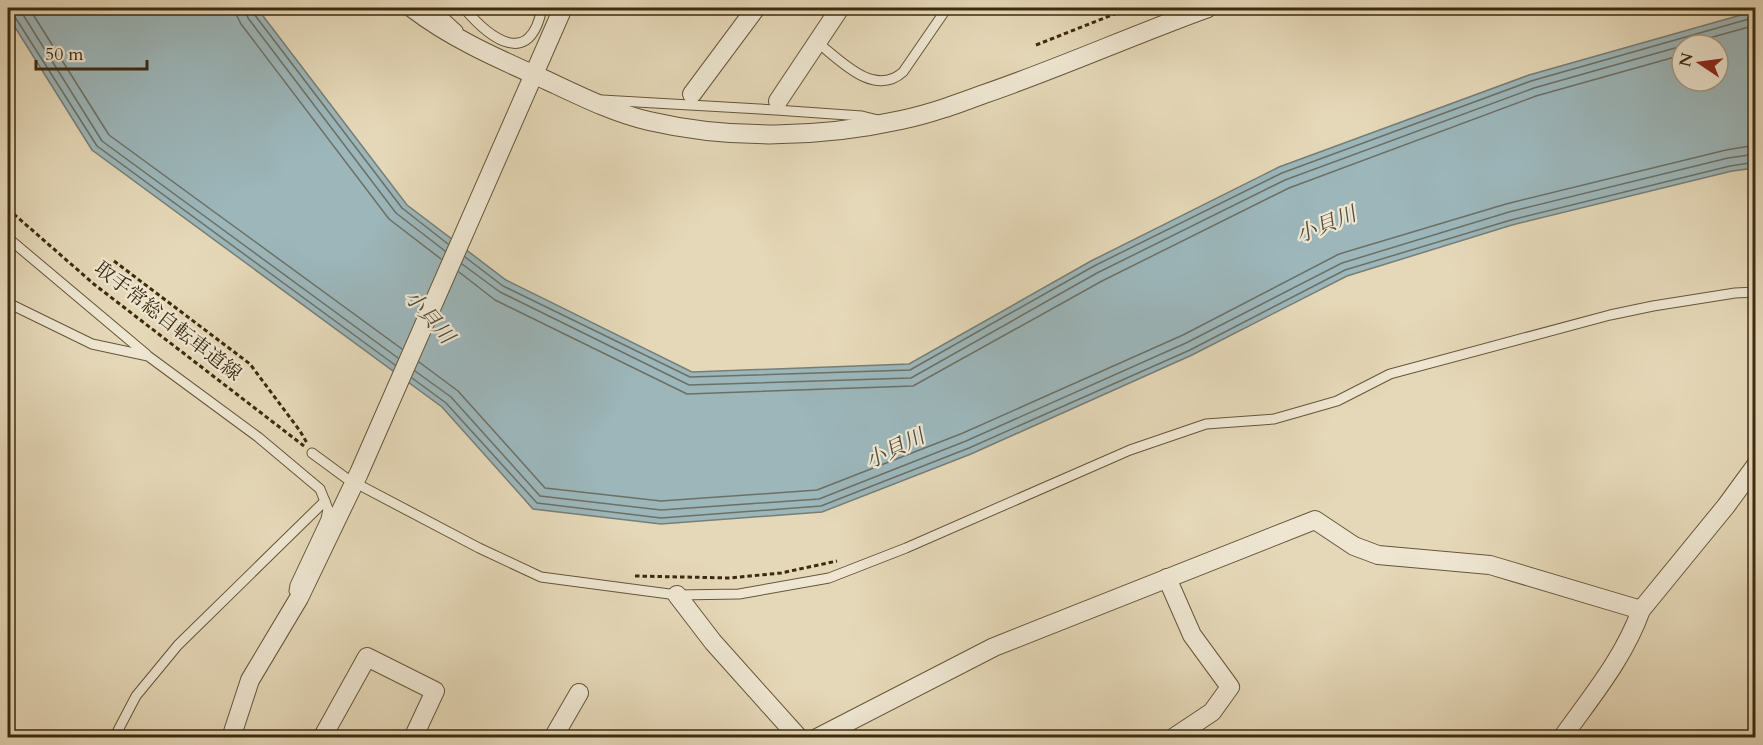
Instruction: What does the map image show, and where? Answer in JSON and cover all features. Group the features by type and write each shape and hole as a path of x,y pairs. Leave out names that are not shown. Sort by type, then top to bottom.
{"street":[{"path":"412,8 428,20 531,80 647,121 714,131 827,132 888,123 942,109 1023,81 1208,8"},
{"path":"231,738 250,680 299,598 357,478 562,8"},
{"path":"690,99 756,8"},
{"path":"777,105 840,8"},
{"path":"1562,738 1616,663 1635,628 1641,610 1726,506 1755,465"},
{"path":"817,738 994,648 1315,520 1354,546 1378,555 1490,565 1641,610"},
{"path":"1167,578 1192,635 1230,687 1212,712 1173,738"},
{"path":"677,596 713,642 799,738"},
{"path":"322,738 367,657 435,691 413,738"},
{"path":"553,738 579,693"}],"lane":[{"path":"434,8 474,46"},
{"path":"464,8 480,28 516,44 529,40 542,8"},
{"path":"817,42 866,78 888,81 903,72 946,8"},
{"path":"588,99 690,99 777,105 862,116 888,123"},
{"path":"8,238 148,356 289,461 320,489 328,509 326,519 295,585 294,591 299,598"},
{"path":"312,453 479,548 541,577 677,596 739,594 829,578 906,548 1130,450 1206,424 1274,419 1337,401 1390,374 1610,315 1653,306 1755,292"},
{"path":"8,303 92,344 148,356"},
{"path":"114,738 136,696 178,645 325,501"}],"path":[{"path":"1036,45 1117,13 1118,8"},
{"name":"取手常総自転車道線","path":"8,209 95,285 295,437 312,453"},
{"path":"114,261 250,364 300,431 312,453"},
{"path":"635,576 730,578 781,573 844,560"}],"water":[{"name":"小貝川","path":"8,8 257,8 407,205 506,280 692,372 909,364 1091,261 1279,167 1529,75 1670,35 1670,93 1730,93 1730,33 1677,33 1755,11 1755,168 1732,171 1512,225 1347,276 1192,355 971,454 822,512 661,524 533,509 442,407 92,150 8,16"}]}
